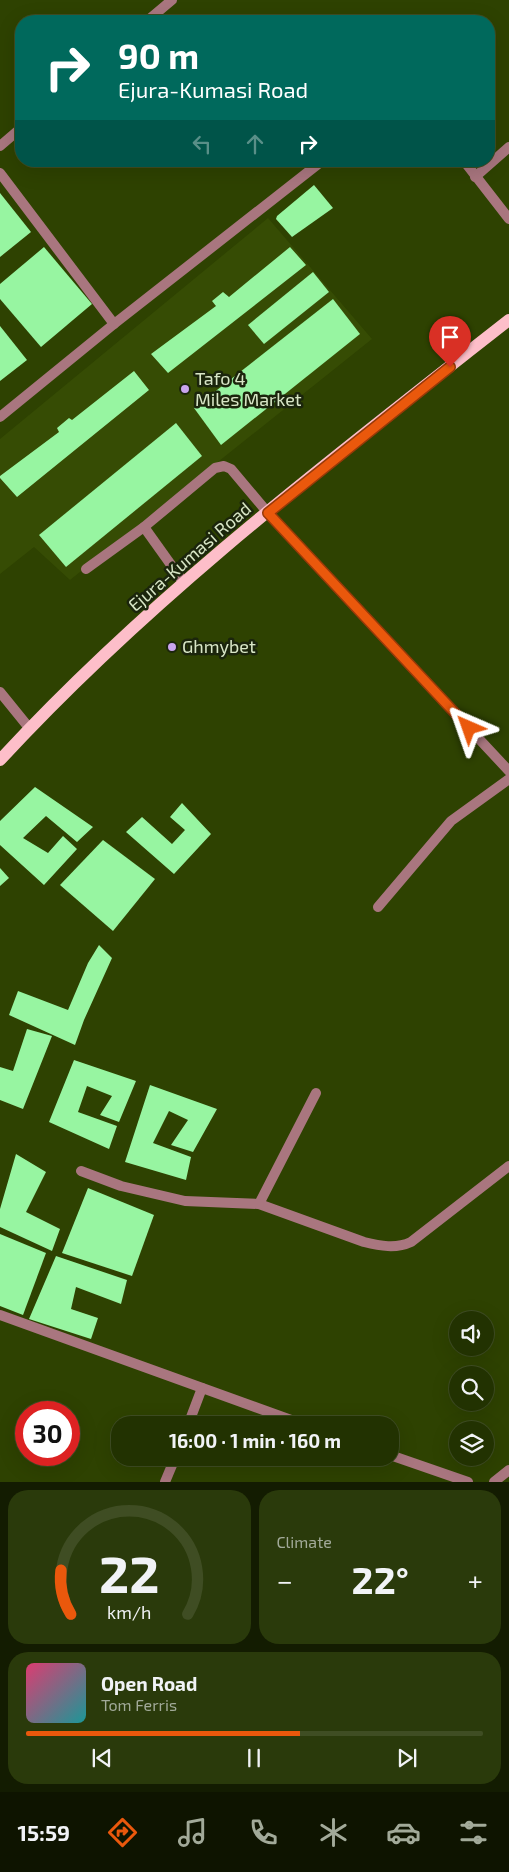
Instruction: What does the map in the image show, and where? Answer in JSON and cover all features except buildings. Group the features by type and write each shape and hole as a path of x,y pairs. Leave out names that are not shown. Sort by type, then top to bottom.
{"main road":[{"name":"Ejura-Kumasi Road","path":"0,760 93,665 184,583 390,413 509,320"}],"street":[{"path":"154,15 172,0"},
{"path":"0,146 15,133"},
{"path":"495,159 509,147"},
{"path":"0,417 114,324 314,167"},
{"path":"468,167 509,218"},
{"path":"475,177 486,167"},
{"path":"0,173 114,324"},
{"path":"86,570 144,527 215,468 224,466 231,469 268,513 509,771"},
{"path":"144,527 184,583"},
{"path":"0,692 30,728"},
{"path":"378,907 451,821 509,779"},
{"path":"258,1204 316,1092"},
{"path":"81,1171 121,1186 185,1202 258,1204 377,1246 402,1246 411,1242 509,1166"},
{"path":"0,1315 280,1416"},
{"path":"191,1416 202,1388"},
{"path":"399,1459 468,1482"},
{"path":"165,1482 172,1466"},
{"path":"494,1482 509,1470"}],"shaded area":[{"name":"Tafo 4 Miles Market","path":"268,218 372,339 70,580 34,547 0,574 0,439"}],"place":[{"name":"Tafo 4 Miles Market","path":"185,389"},
{"name":"Ghmybet","path":"172,647"}],"route":[{"path":"450,367 390,413 268,513 469,728"}]}
